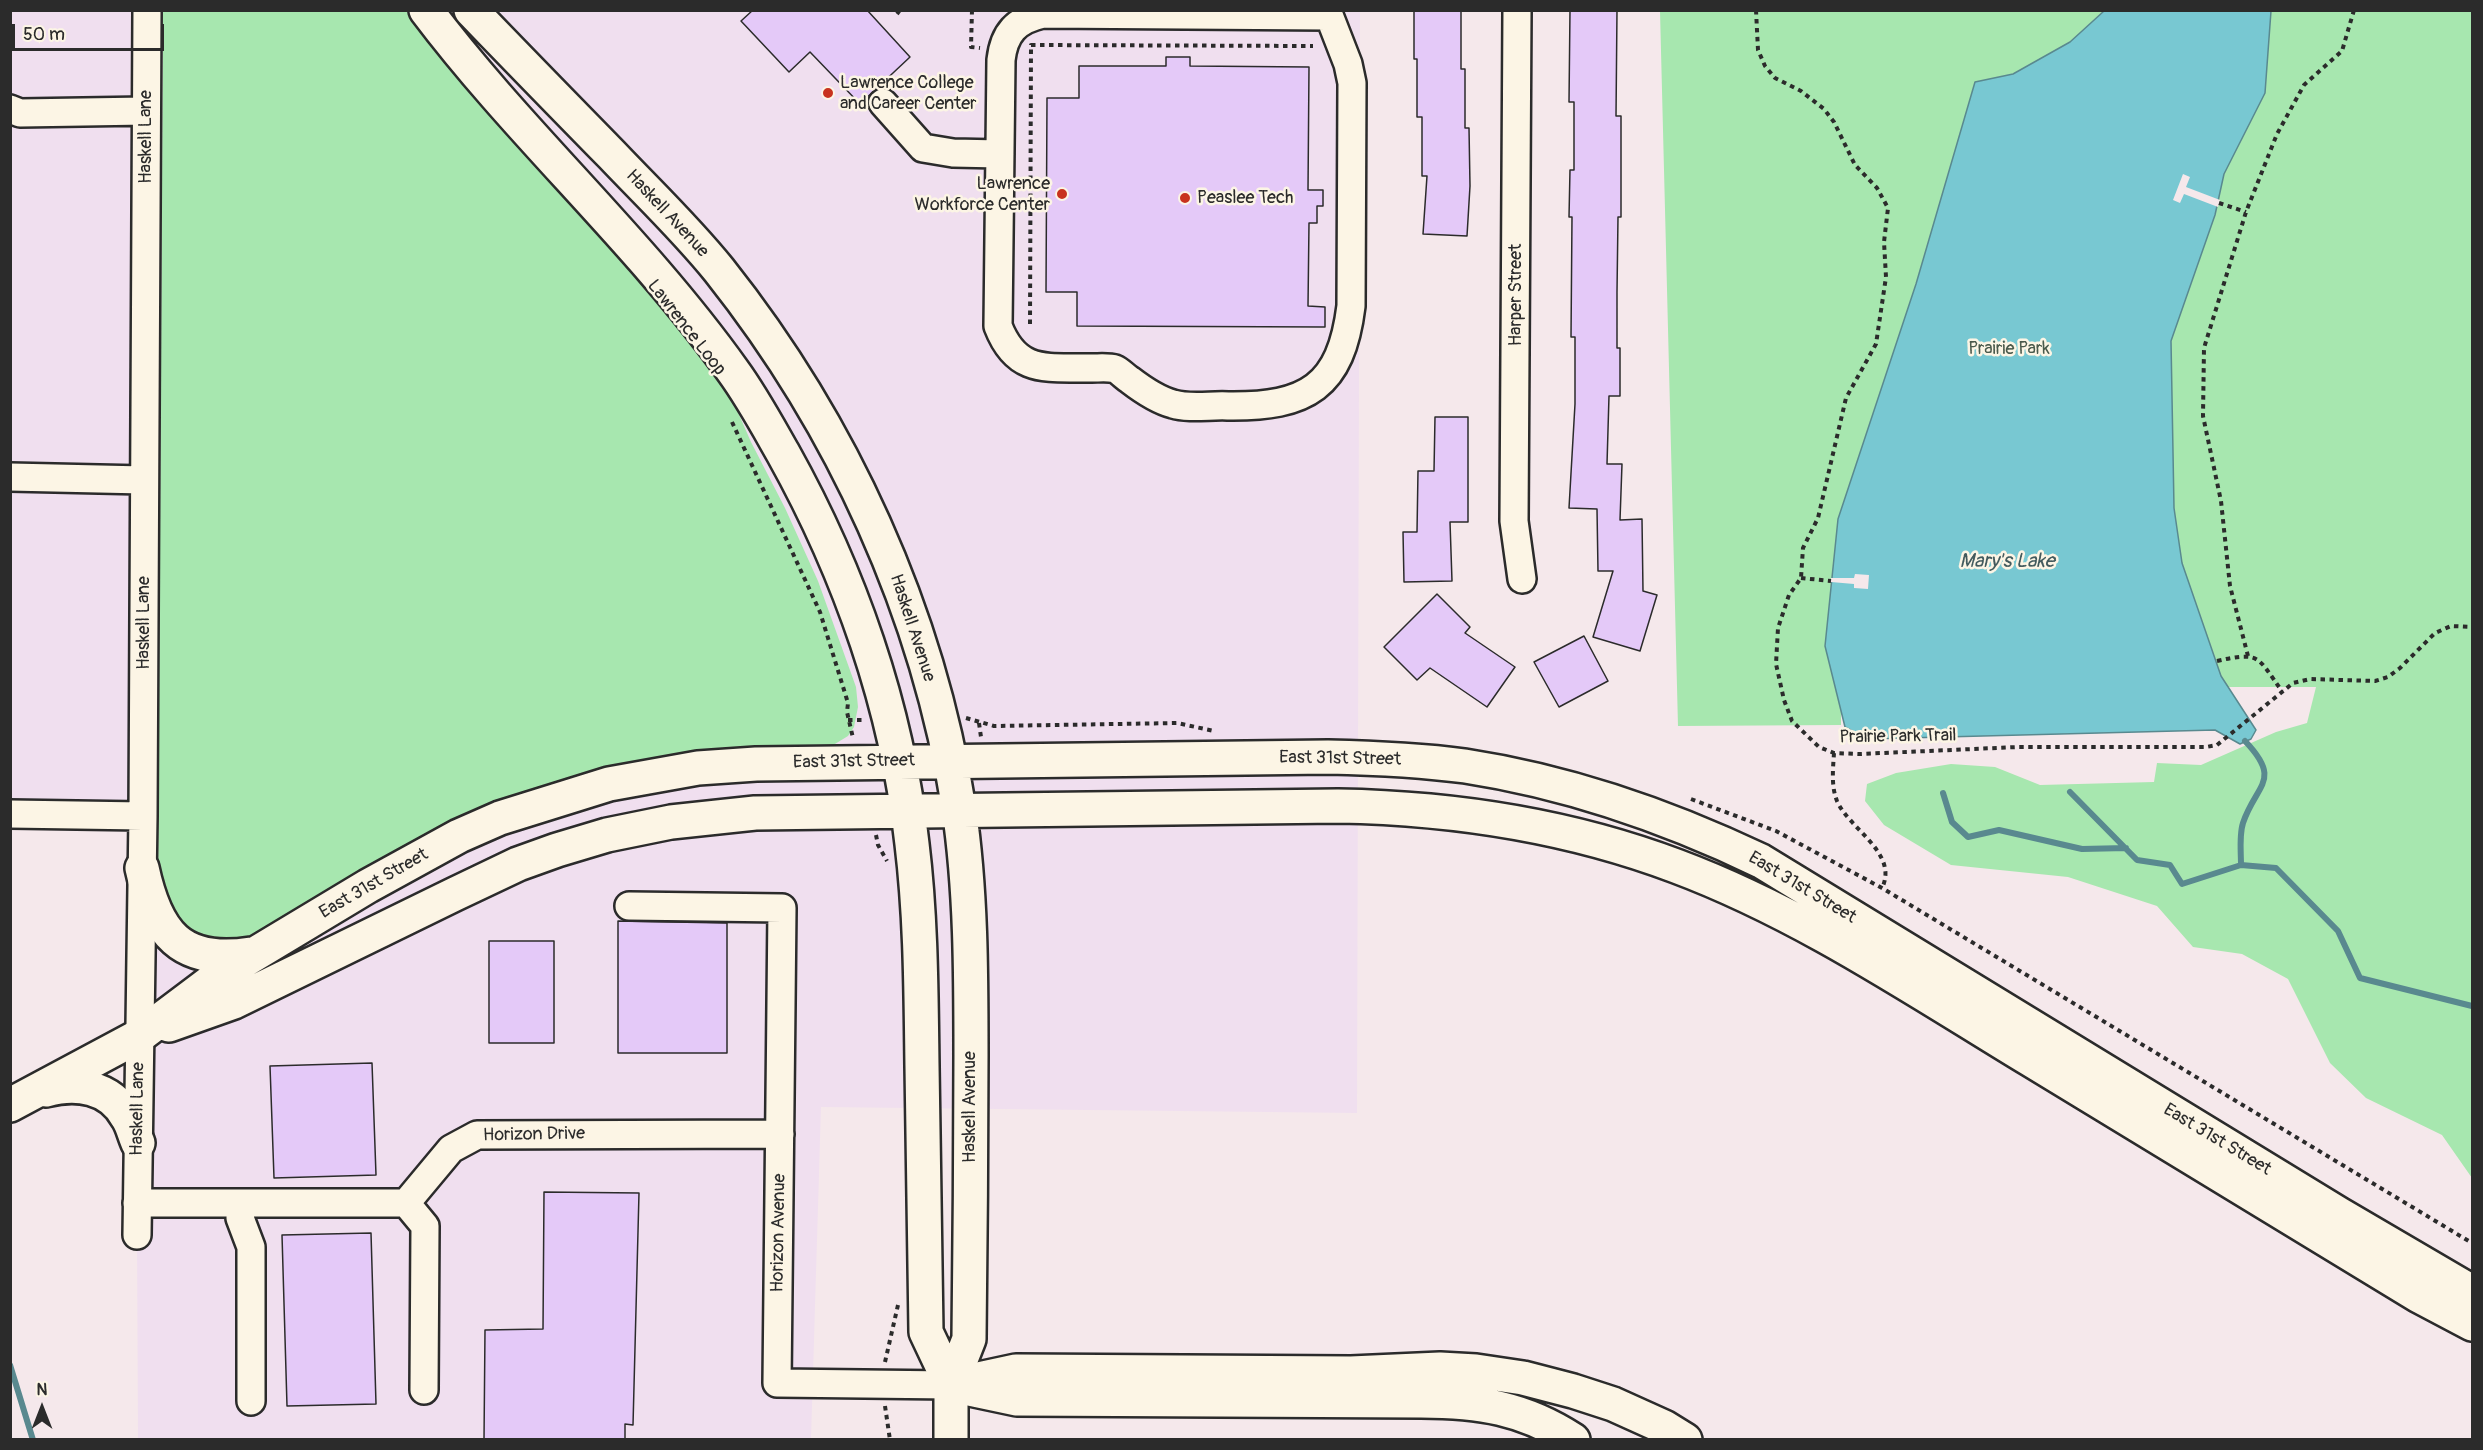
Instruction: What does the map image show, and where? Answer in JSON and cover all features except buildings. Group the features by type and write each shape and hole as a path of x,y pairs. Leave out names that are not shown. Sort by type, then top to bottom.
{"main road":[{"name":"Haskell Avenue","path":"426,10 572,182 680,302 734,372 799,482 844,579 864,632 899,762 908,811 920,934 926,1332 951,1385"},
{"name":"Haskell Avenue","path":"471,10 719,270 796,379 845,463 878,530 923,654 950,761 959,810 970,949 969,1339 951,1385 951,1440"},
{"name":"East 31st Street","path":"139,1036 220,975 368,886 459,836 500,818 585,790 645,776 698,768 756,764 950,761 1317,757 1387,759 1465,766 1552,784 1647,811 1761,861 2319,1202 2472,1292"},
{"name":"East 31st Street","path":"16,1102 139,1036 234,1002 518,864 573,845 637,828 755,813 1407,807 1489,817 1584,837 1655,859 1762,903 1872,964 2419,1296 2472,1324"},
{"path":"142,868 153,910 172,939 184,948 214,957 256,954"},
{"path":"16,1102 67,1086 87,1086 105,1094 116,1103 127,1116 138,1143"},
{"path":"951,1385 1016,1371 1351,1373 1440,1369 1476,1371 1523,1378 1583,1394 1613,1404 1664,1427 1685,1440"},
{"path":"951,1385 1017,1399 1479,1403 1533,1418 1573,1440"}],"street":[{"name":"Haskell Lane","path":"136,1235 142,868 147,10"},
{"name":"Harper Street","path":"1517,10 1515,521 1522,579"},
{"path":"1079,12 1327,13 1348,64 1352,83 1351,306 1341,355 1331,374 1314,387 1290,400 1263,406 1174,405 1146,392 1115,369 1029,364 1014,355 1004,341 998,326 1003,42 1015,26 1028,17 1079,12"},
{"path":"884,103 923,148 953,153 1000,154"},
{"path":"10,109 20,113 146,111"},
{"path":"10,477 144,480"},
{"path":"10,814 142,816"},
{"name":"Horizon Avenue","path":"629,906 783,908 777,1383 951,1385"},
{"name":"Horizon Drive","path":"406,1203 451,1149 477,1135 780,1134"},
{"path":"137,1203 406,1203 425,1226 424,1390"},
{"path":"241,1203 240,1218 251,1247 251,1401"}],"path":[{"name":"Prairie Park Trail","path":"1756,10 1758,50 1765,66 1775,78 1801,91 1824,109 1834,122 1855,165 1877,188 1888,208 1884,242 1886,277 1876,344 1846,398 1818,518 1803,548 1801,578 1789,595 1778,628 1776,664 1784,700 1792,721 1819,747 1834,753 2018,747 2206,747 2217,745 2293,683 2310,679 2375,681 2400,668 2434,633 2451,626 2472,627"},
{"path":"2248,656 2230,586 2221,501 2203,416 2204,348 2246,212 2277,134 2304,85 2342,51 2354,10"},
{"path":"1030,324 1031,45 1313,46"},
{"path":"2219,203 2246,212"},
{"path":"732,420 820,612 848,703 848,720"},
{"path":"1801,578 1831,580"},
{"path":"2217,661 2248,656 2259,659 2282,691"},
{"path":"1834,753 1834,789 1837,800 1844,813 1881,857 1887,874 1882,888"},
{"path":"885,1408 890,1440"}],"shaded area":[{"path":"11,11 1360,11 1357,1113 821,1107 811,1439 138,1439 137,1235 143,816 11,814"}],"green space":[{"path":"163,11 416,11 652,289 730,394 818,581 856,687 858,707 854,727 848,736 830,747 664,759 259,935 228,940 206,939 196,936 175,922 158,882"},
{"name":"Prairie Park","path":"1660,11 2472,11 2472,1178 2442,1135 2366,1098 2330,1063 2288,979 2242,954 2193,947 2157,906 2068,877 1951,865 1884,825 1865,801 1867,784 1896,773 1951,764 1995,767 2040,785 2154,782 2157,763 2201,765 2276,732 2307,723 2316,687 1841,687 1841,725 1678,726"}],"water":[{"name":"Mary's Lake","path":"2104,11 2271,11 2265,93 2224,174 2215,215 2171,341 2174,508 2182,563 2221,676 2256,730 2251,739 2240,744 2215,730 1867,739 1845,727 1825,646 1838,519 1916,284 1975,82 2013,74 2070,42"}],"pier":[{"path":"2183,174 2190,177 2186,187 2220,200 2218,207 2184,194 2180,203 2173,200"},
{"path":"1855,574 1869,575 1868,589 1854,588 1854,584 1831,582 1831,578 1854,578"}],"waterway":[{"path":"2241,865 2243,823 2263,782 2264,774 2263,765 2245,741"},
{"path":"2070,792 2137,860 2170,865 2182,884 2241,865 2276,868 2338,931 2360,978 2472,1006"},
{"path":"1943,793 1952,822 1968,837 1999,830 2082,849 2126,848"},
{"path":"10,1365 33,1440"}],"place":[{"name":"Lawrence College and Career Center","path":"828,93"},
{"name":"Lawrence Workforce Center","path":"1062,194"},
{"name":"Peaslee Tech","path":"1185,198"}]}
